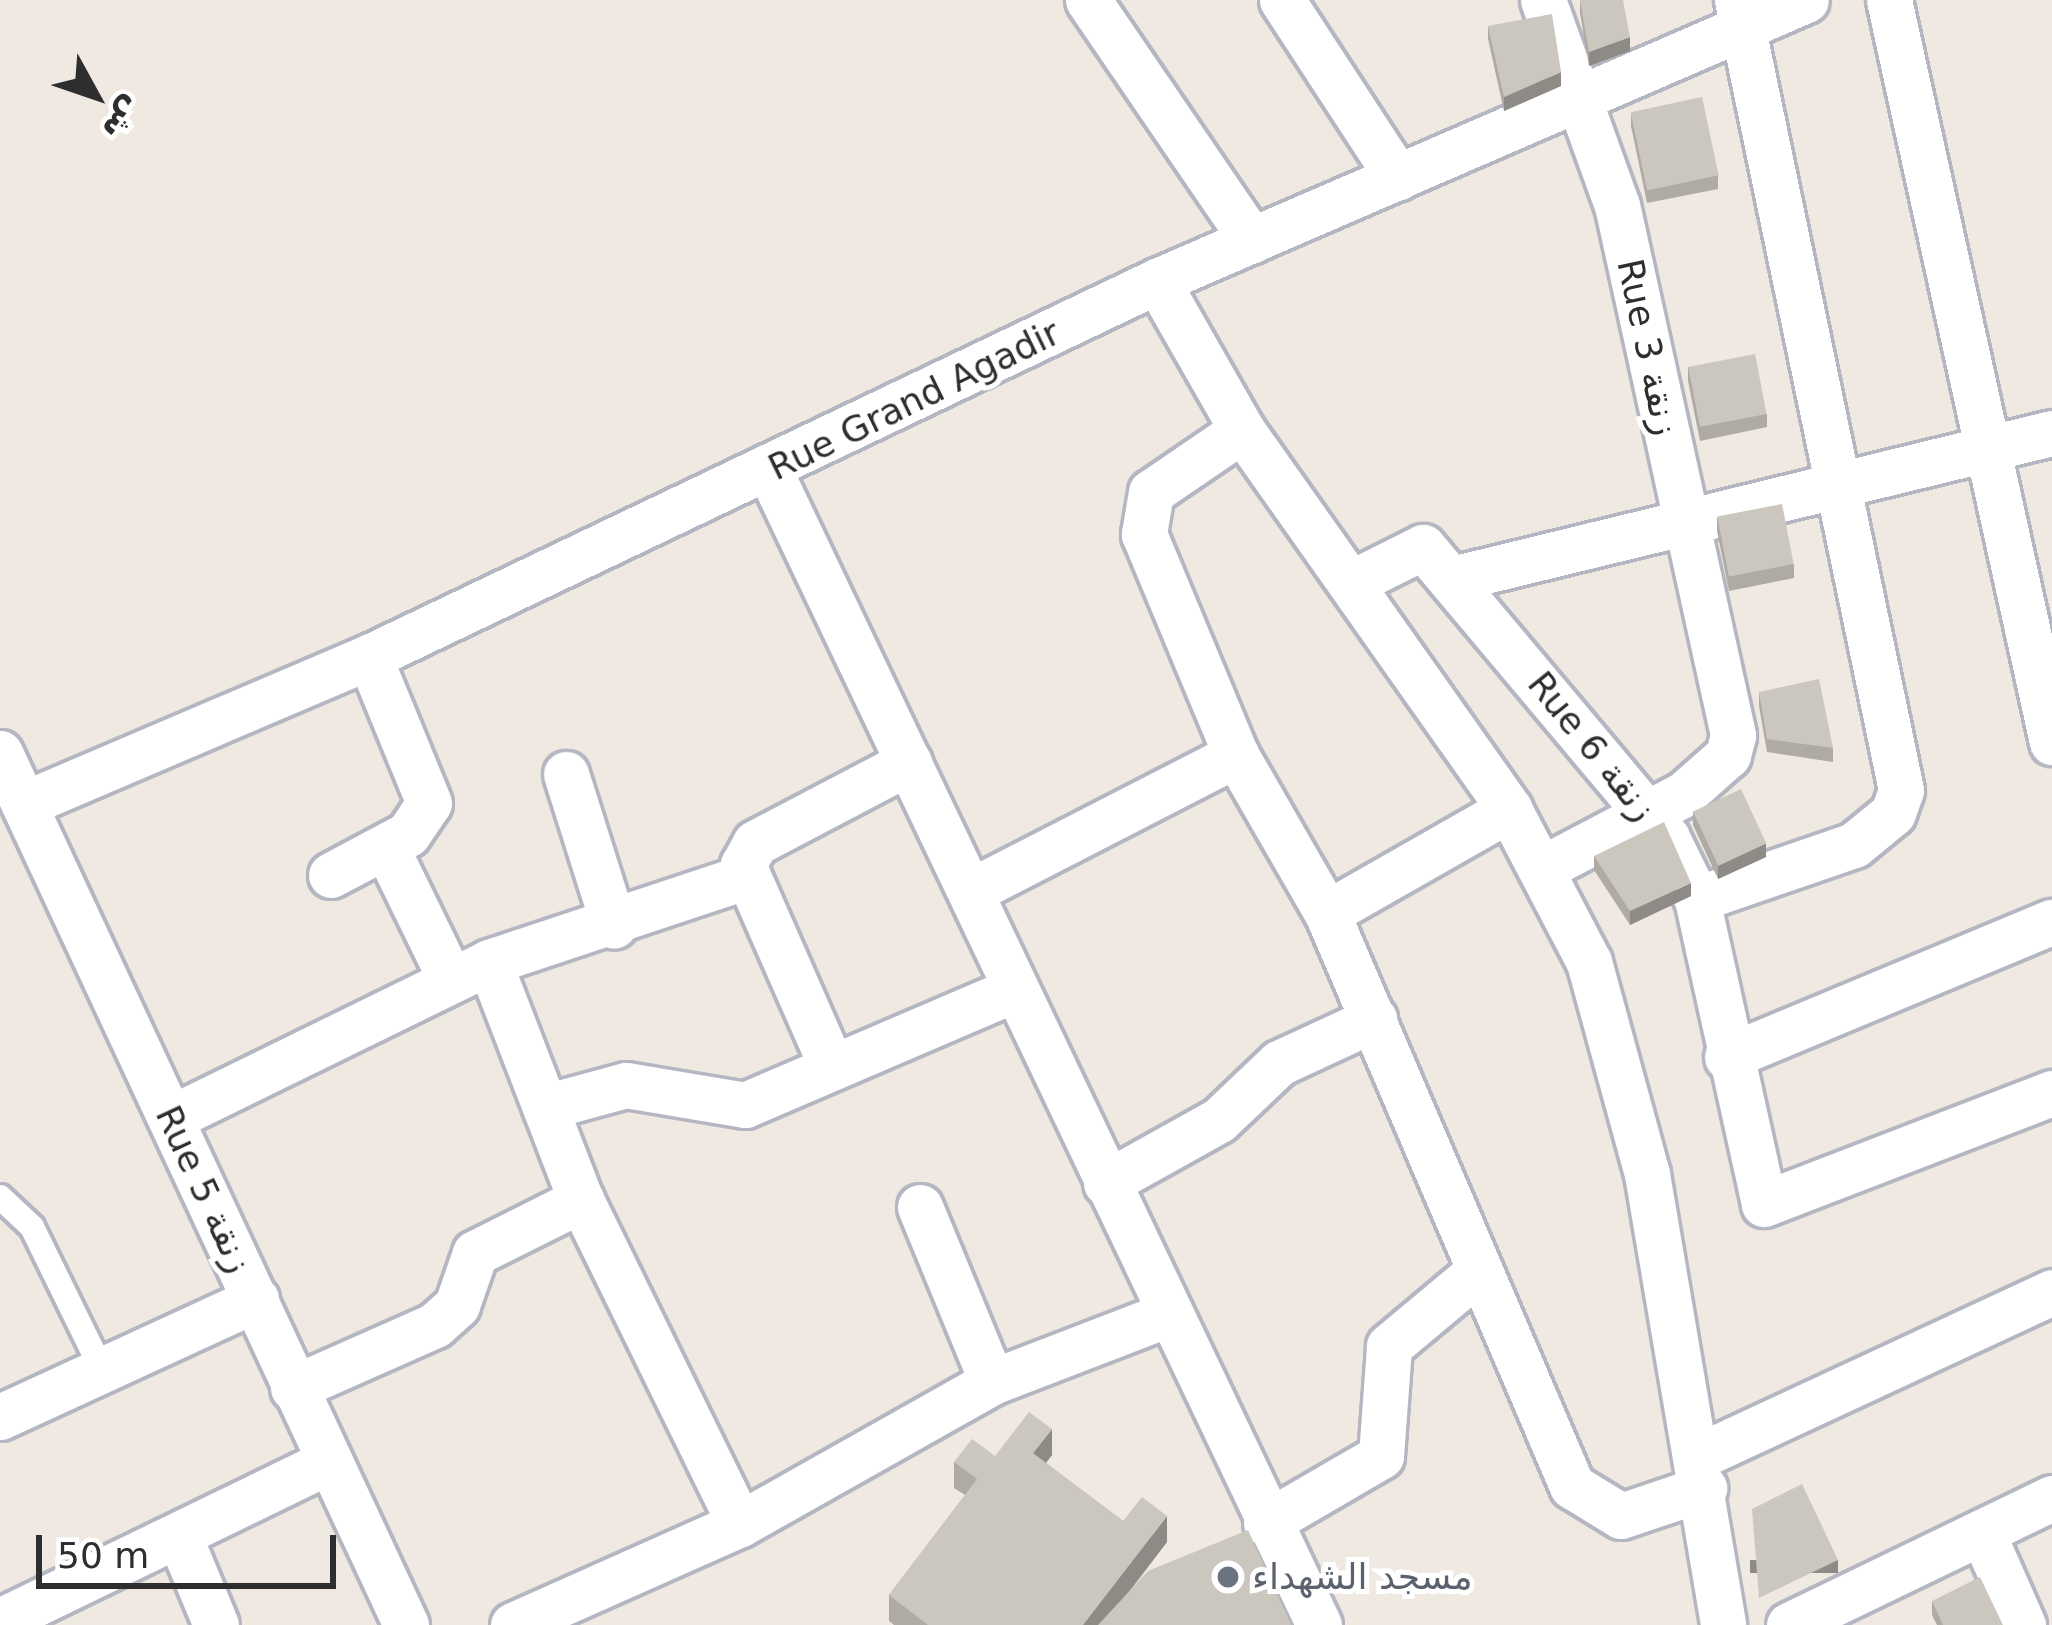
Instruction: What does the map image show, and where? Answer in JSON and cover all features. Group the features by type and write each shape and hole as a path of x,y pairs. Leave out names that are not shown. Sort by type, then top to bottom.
{"street":[{"path":"1282,0 1398,178"},
{"name":"Rue 3 زنقة","path":"1544,0 1617,205 1684,520 1729,701 1728,755 1648,814"},
{"name":"Rue Grand Agadir","path":"23,804 368,657 770,472 1157,281 1580,98 1740,13 1806,0"},
{"path":"1889,0 1992,443 2052,742"},
{"path":"1102,5 1252,240"},
{"path":"1697,899 1853,845 1893,813 1901,790 1830,479 1740,13"},
{"path":"1157,281 1242,430 1545,866 1617,1043 1703,1471 1723,1625"},
{"path":"1242,430 1168,477 1144,511 1162,592 1236,755 1328,913 1475,1274 1580,1497 1621,1516 2052,1292"},
{"path":"1452,579 1830,479 2052,433"},
{"path":"770,472 973,890 1166,1315 1319,1625"},
{"name":"Rue 6 زنقة","path":"1351,583 1417,545 1452,579 1648,814 1697,899 1756,1195 1778,1206 2052,1093"},
{"path":"331,875 386,848 429,803 368,657"},
{"name":"Rue 5 زنقة","path":"0,753 256,1299 326,1462 406,1625"},
{"path":"973,890 1236,755"},
{"path":"831,1065 744,878 755,843 909,762"},
{"path":"566,774 614,926"},
{"path":"1328,913 1509,809"},
{"path":"1545,866 1648,814"},
{"path":"386,848 470,971 545,1107 581,1200 740,1524"},
{"path":"170,1118 470,971 614,926 744,878"},
{"path":"1727,1057 2052,922"},
{"path":"545,1107 626,1085 729,1107 1015,989"},
{"path":"1106,1184 1219,1120 1279,1063 1374,1019"},
{"path":"292,1388 435,1325 457,1305 475,1253 581,1200"},
{"path":"920,1207 992,1382"},
{"path":"1266,1523 1381,1456 1389,1346 1475,1274"},
{"path":"0,1417 256,1299"},
{"path":"513,1625 740,1524 992,1382 1166,1315"},
{"path":"4,1622 326,1462"},
{"path":"1810,1620 2052,1498"},
{"path":"1982,1532 2024,1625"},
{"path":"179,1536 216,1625"}],"lane":[{"path":"0,1197 32,1227 101,1368"}],"building":[{"path":"1580,0 1623,0 1630,37 1589,52"},
{"path":"1552,14 1561,72 1504,97 1488,26"},
{"path":"1702,97 1719,175 1647,190 1631,112"},
{"path":"1755,354 1767,414 1700,427 1688,367"},
{"path":"1782,504 1794,564 1729,576 1717,517"},
{"path":"1819,679 1833,748 1767,739 1759,692"},
{"path":"1741,789 1766,843 1718,866 1693,811"},
{"path":"1664,822 1691,883 1630,911 1594,856"},
{"path":"1029,1412 1052,1429 1033,1453 1123,1521 1142,1497 1167,1516 1083,1625 928,1625 889,1595 977,1479 954,1462 972,1439 995,1456"},
{"path":"1802,1484 1838,1560 1759,1598 1752,1509"},
{"path":"1248,1530 1291,1625 1098,1625 1148,1571"},
{"path":"1980,1577 2003,1625 1943,1625 1932,1601"}],"place":[{"name":"مسجد الشهداء","path":"1228,1577"}]}
